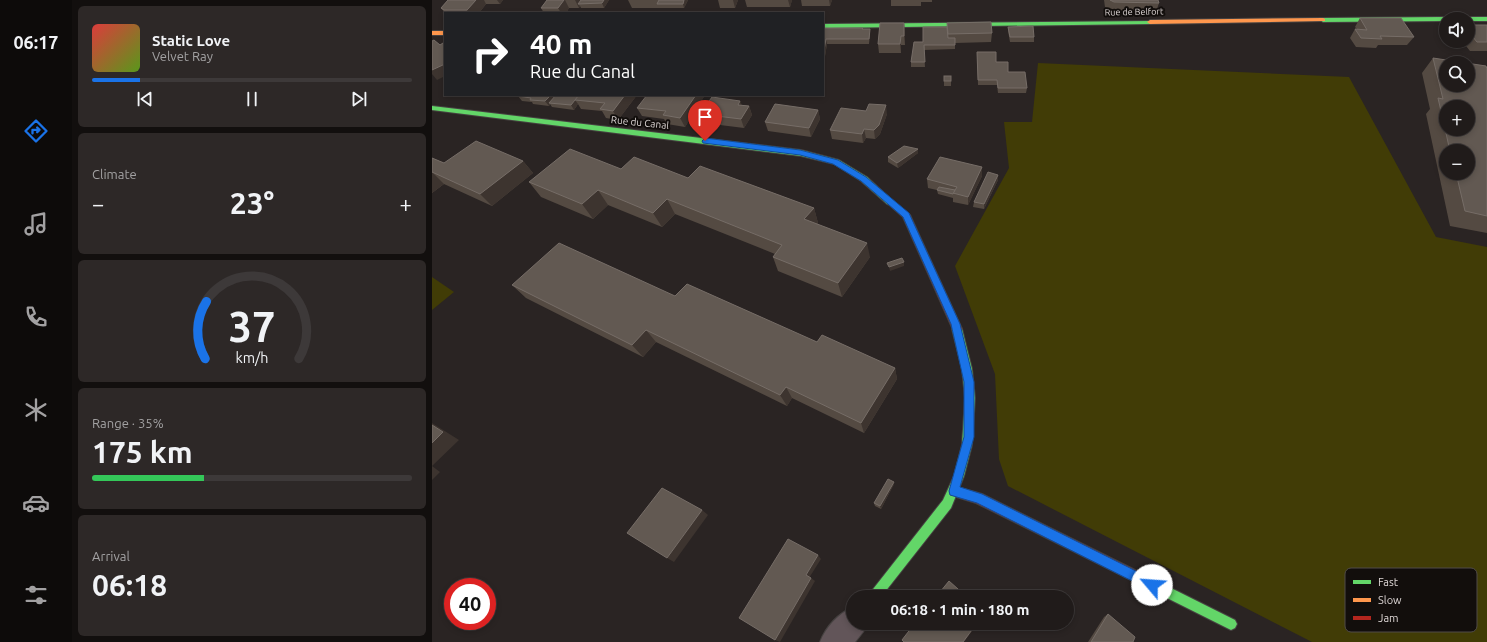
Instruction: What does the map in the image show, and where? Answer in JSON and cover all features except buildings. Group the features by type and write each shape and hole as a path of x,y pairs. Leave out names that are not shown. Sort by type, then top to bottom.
{"street":[{"name":"Rue de Belfort","path":"824,26 1439,19"},
{"path":"1475,19 1487,19"},
{"path":"432,33 444,33"},
{"name":"Rue du Canal","path":"432,108 800,153 836,162 864,179 906,215 956,324 969,382 969,437 954,491 947,504 879,590"},
{"path":"954,491 978,498 1231,624"},
{"path":"835,642 846,630"}],"shaded area":[{"path":"1038,63 1349,77 1436,237 1487,247 1487,642 1312,642 1008,486 999,459 995,374 955,266 1009,168 1004,122 1032,122"},
{"path":"432,277 454,292 432,310"}],"traffic: fast":[{"path":"1323,20 1439,19"},
{"path":"1475,19 1487,19"},
{"path":"824,26 1150,22"},
{"path":"432,108 801,153 836,162 864,179 890,202"},
{"path":"879,590 947,504 959,476 967,445 970,398 967,369 957,329"},
{"path":"1139,578 1231,624"}],"traffic: slow":[{"path":"1150,22 1323,20"},
{"path":"432,33 444,33"}],"traffic: jam":[{"path":"890,202 906,215 957,329"},
{"path":"954,491 978,498 1139,578"}],"route":[{"path":"705,141 800,153 836,162 864,179 906,215 956,324 969,382 969,437 954,491 978,498 1152,585"}]}
